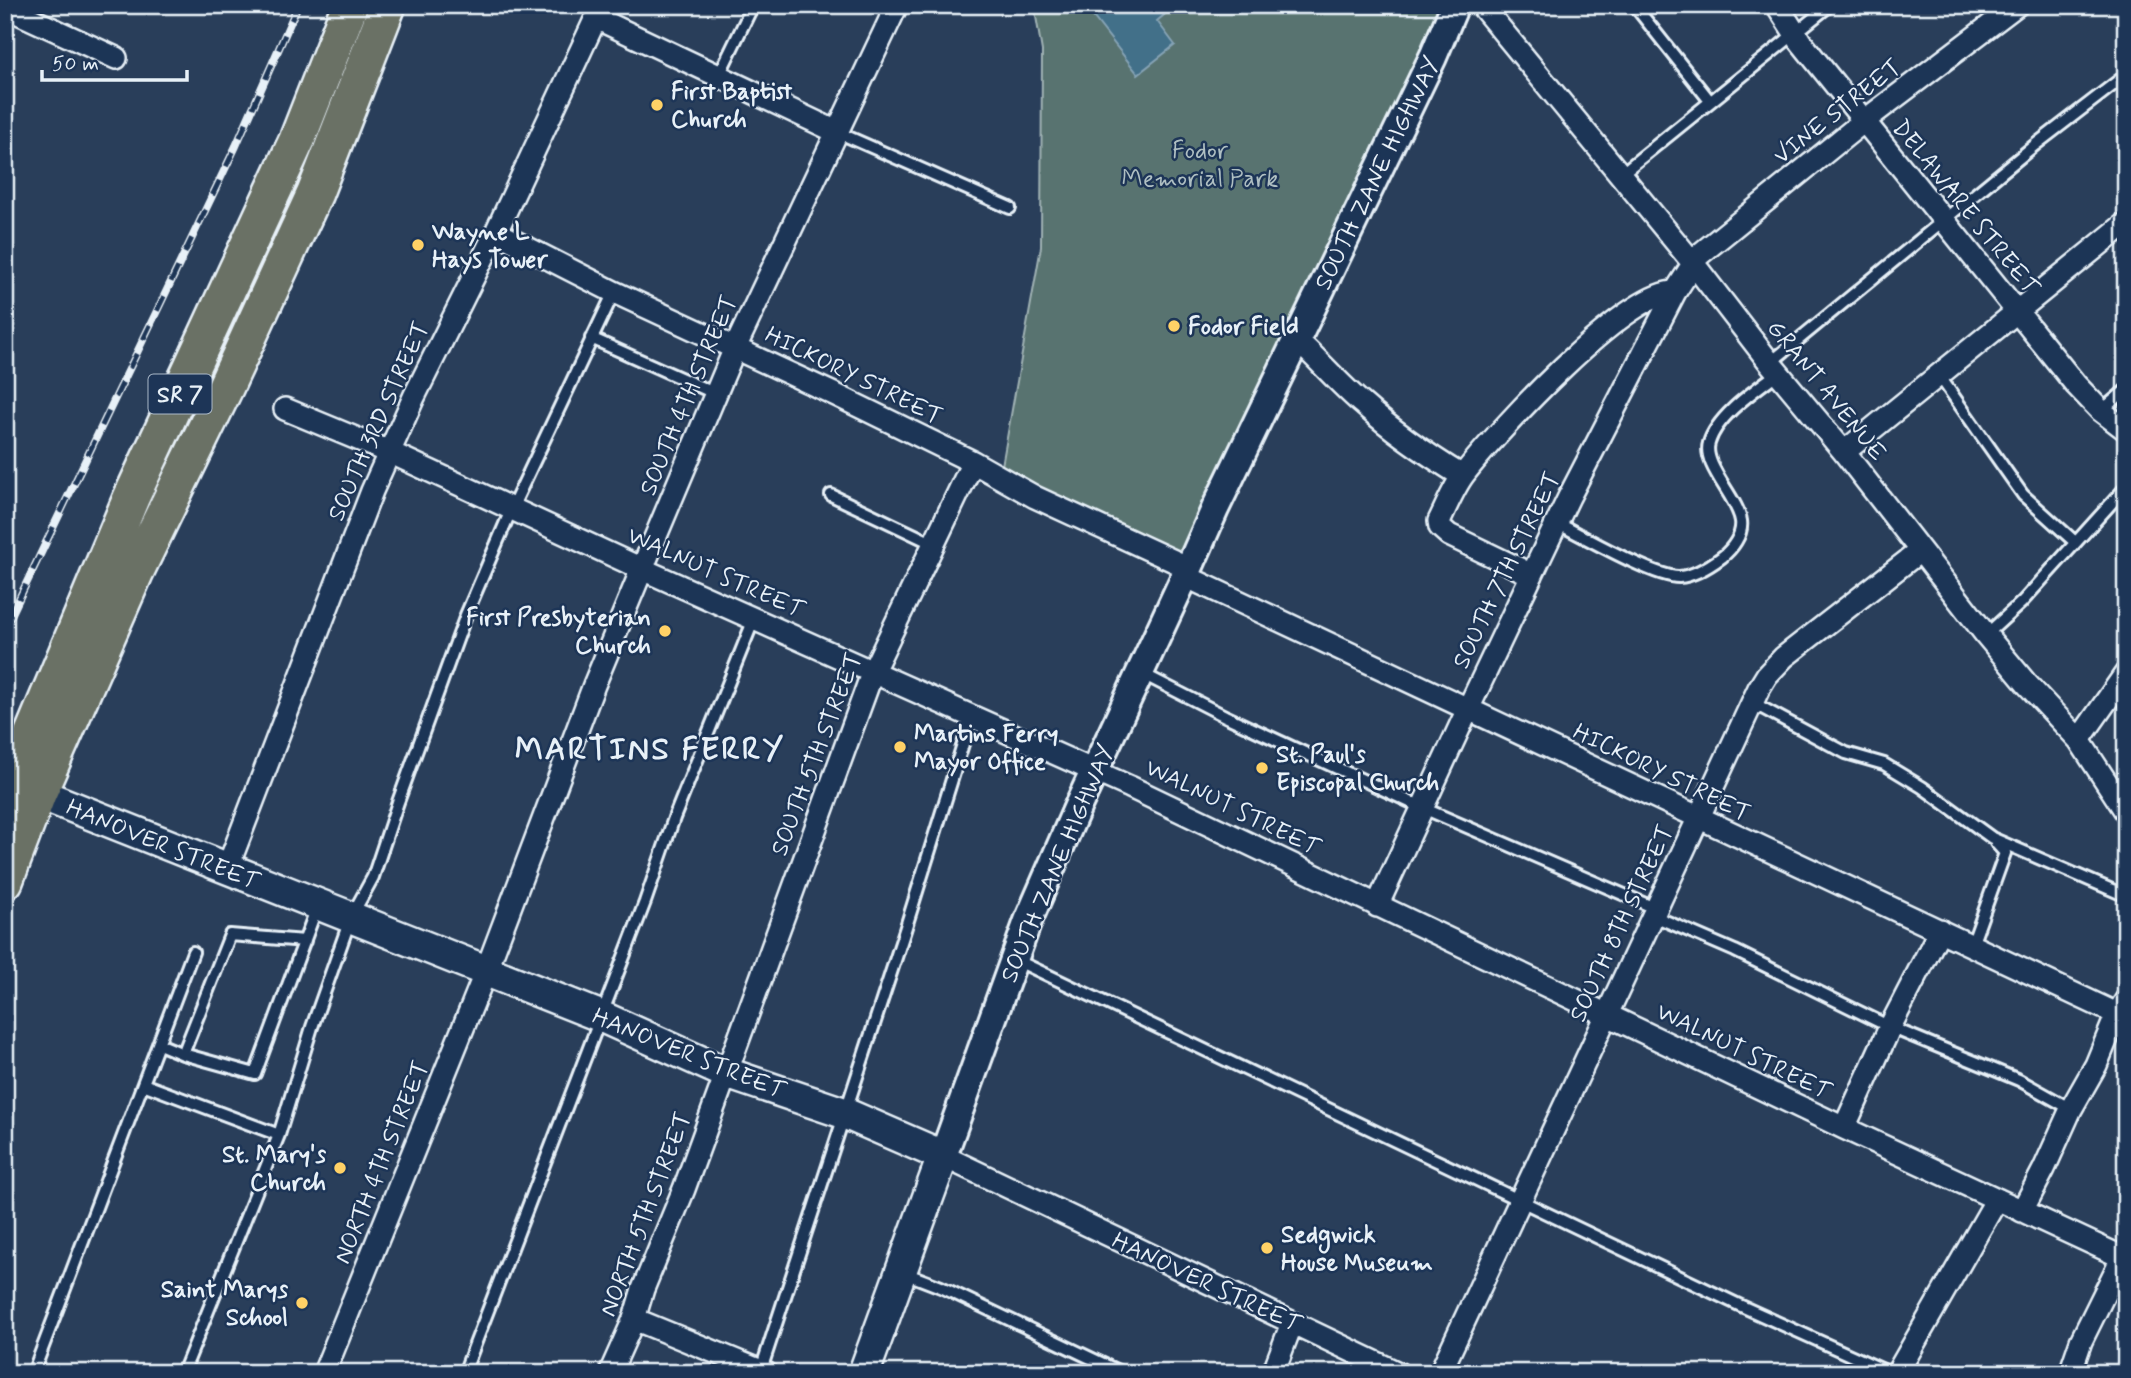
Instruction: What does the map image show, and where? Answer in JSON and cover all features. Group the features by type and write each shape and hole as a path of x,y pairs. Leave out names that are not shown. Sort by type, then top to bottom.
{"highway":[{"name":"SR 7","path":"5,881 15,790 131,498 297,140 350,5"},
{"name":"SR 7","path":"15,790 136,571 226,386 315,193 388,5"}],"main road":[{"name":"HANOVER STREET","path":"15,790 351,917 600,1016 726,1073 844,1113 943,1156"},
{"path":"864,1373 943,1156"}],"street":[{"name":"SOUTH 4TH STREET","path":"486,971 594,685 716,394 897,5"},
{"name":"SOUTH ZANE HIGHWAY","path":"943,1156 1028,921 1094,771 1433,57 1455,5"},
{"name":"GRANT AVENUE","path":"1481,5 1693,263 1986,635 2079,740 2126,811"},
{"name":"DELAWARE STREET","path":"1777,5 1796,34 2015,311 2076,385 2101,411 2126,430"},
{"name":"VINE STREET","path":"1693,263 1699,255 1864,121 2017,5"},
{"path":"5,7 116,58"},
{"path":"599,12 718,77 837,132"},
{"name":"SOUTH 3RD STREET","path":"227,869 372,491 414,397 496,232 599,12"},
{"path":"1844,452 2126,223"},
{"name":"HICKORY STREET","path":"496,232 614,292 973,462 1026,493 1699,820 1972,945 2121,1007"},
{"name":"SOUTH 7TH STREET","path":"1377,905 1557,523 1675,292 1693,263"},
{"path":"1532,575 1449,535 1440,527 1439,521 1462,476 1543,387 1582,349 1642,304 1661,293 1675,292"},
{"path":"1297,340 1363,405 1423,451 1462,476"},
{"name":"WALNUT STREET","path":"285,410 389,452 642,569 1094,771 2022,1211"},
{"name":"SOUTH 5TH STREET","path":"726,1073 873,671 973,462"},
{"name":"SOUTH 8TH STREET","path":"1440,1373 1767,675 1784,657 1920,551"},
{"path":"2079,740 2126,673"},
{"path":"1844,1128 1890,1027 1940,930"},
{"name":"NORTH 4TH STREET","path":"324,1373 486,971"},
{"path":"2070,1373 2081,1341 2124,1259 2022,1211 2071,1109 2096,1065 2121,1007"},
{"name":"NORTH 5TH STREET","path":"610,1373 634,1319 726,1073"},
{"name":"HANOVER STREET","path":"943,1156 1398,1373"},
{"path":"1896,1373 1997,1199"},
{"path":"634,1319 762,1372"},
{"path":"1273,1373 1292,1323"}],"lane":[{"path":"718,77 753,5"},
{"path":"1634,5 1710,101"},
{"path":"1620,174 1830,5"},
{"path":"1557,523 1651,570 1677,578 1691,575 1724,555 1740,532 1741,520 1709,458 1708,445 1714,430 1775,367 1944,221 2035,145 2126,75"},
{"path":"837,132 1010,208"},
{"path":"183,1373 279,1135 312,1027 351,917 373,877 466,615 512,508 614,292"},
{"path":"592,338 716,394"},
{"path":"1938,374 2023,495 2075,542"},
{"path":"2101,411 2126,390"},
{"path":"1986,635 2022,602 2126,488"},
{"path":"831,495 934,544"},
{"path":"464,1373 645,902 674,818 754,618"},
{"path":"1140,673 1225,716 1656,913 1890,1027 2019,1080 2071,1109"},
{"path":"1753,702 1846,753 1884,764 1922,786 1992,838 2005,853 1972,945"},
{"path":"762,1372 972,715"},
{"path":"1992,838 2126,896"},
{"path":"159,1044 183,1054 255,1074 318,905"},
{"path":"183,1054 230,935 304,941"},
{"path":"33,1373 193,953"},
{"path":"1014,959 1739,1305 1889,1373"},
{"path":"143,1084 279,1135"},
{"path":"900,1271 966,1299 1122,1373"}],"green space":[{"name":"Fodor Memorial Park","path":"1034,5 1454,5 1180,564 1000,477 1041,247 1042,51"}],"water":[{"path":"1103,5 1176,5 1157,21 1175,45 1138,74 1091,14"}],"railway":[{"path":"5,628 236,146 298,5"}],"place":[{"name":"First Baptist Church","path":"657,105"},
{"name":"Wayne L Hays Tower","path":"418,245"},
{"name":"Fodor Field","path":"1174,326"},
{"name":"First Presbyterian Church","path":"665,631"},
{"name":"Martins Ferry Mayor Office","path":"900,747"},
{"name":"St. Paul's Episcopal Church","path":"1262,768"},
{"name":"St. Mary's Church","path":"340,1168"},
{"name":"Sedgwick House Museum","path":"1267,1248"},
{"name":"Saint Marys School","path":"302,1303"}],"district":[{"name":"MARTINS FERRY","path":"650,748"}]}
